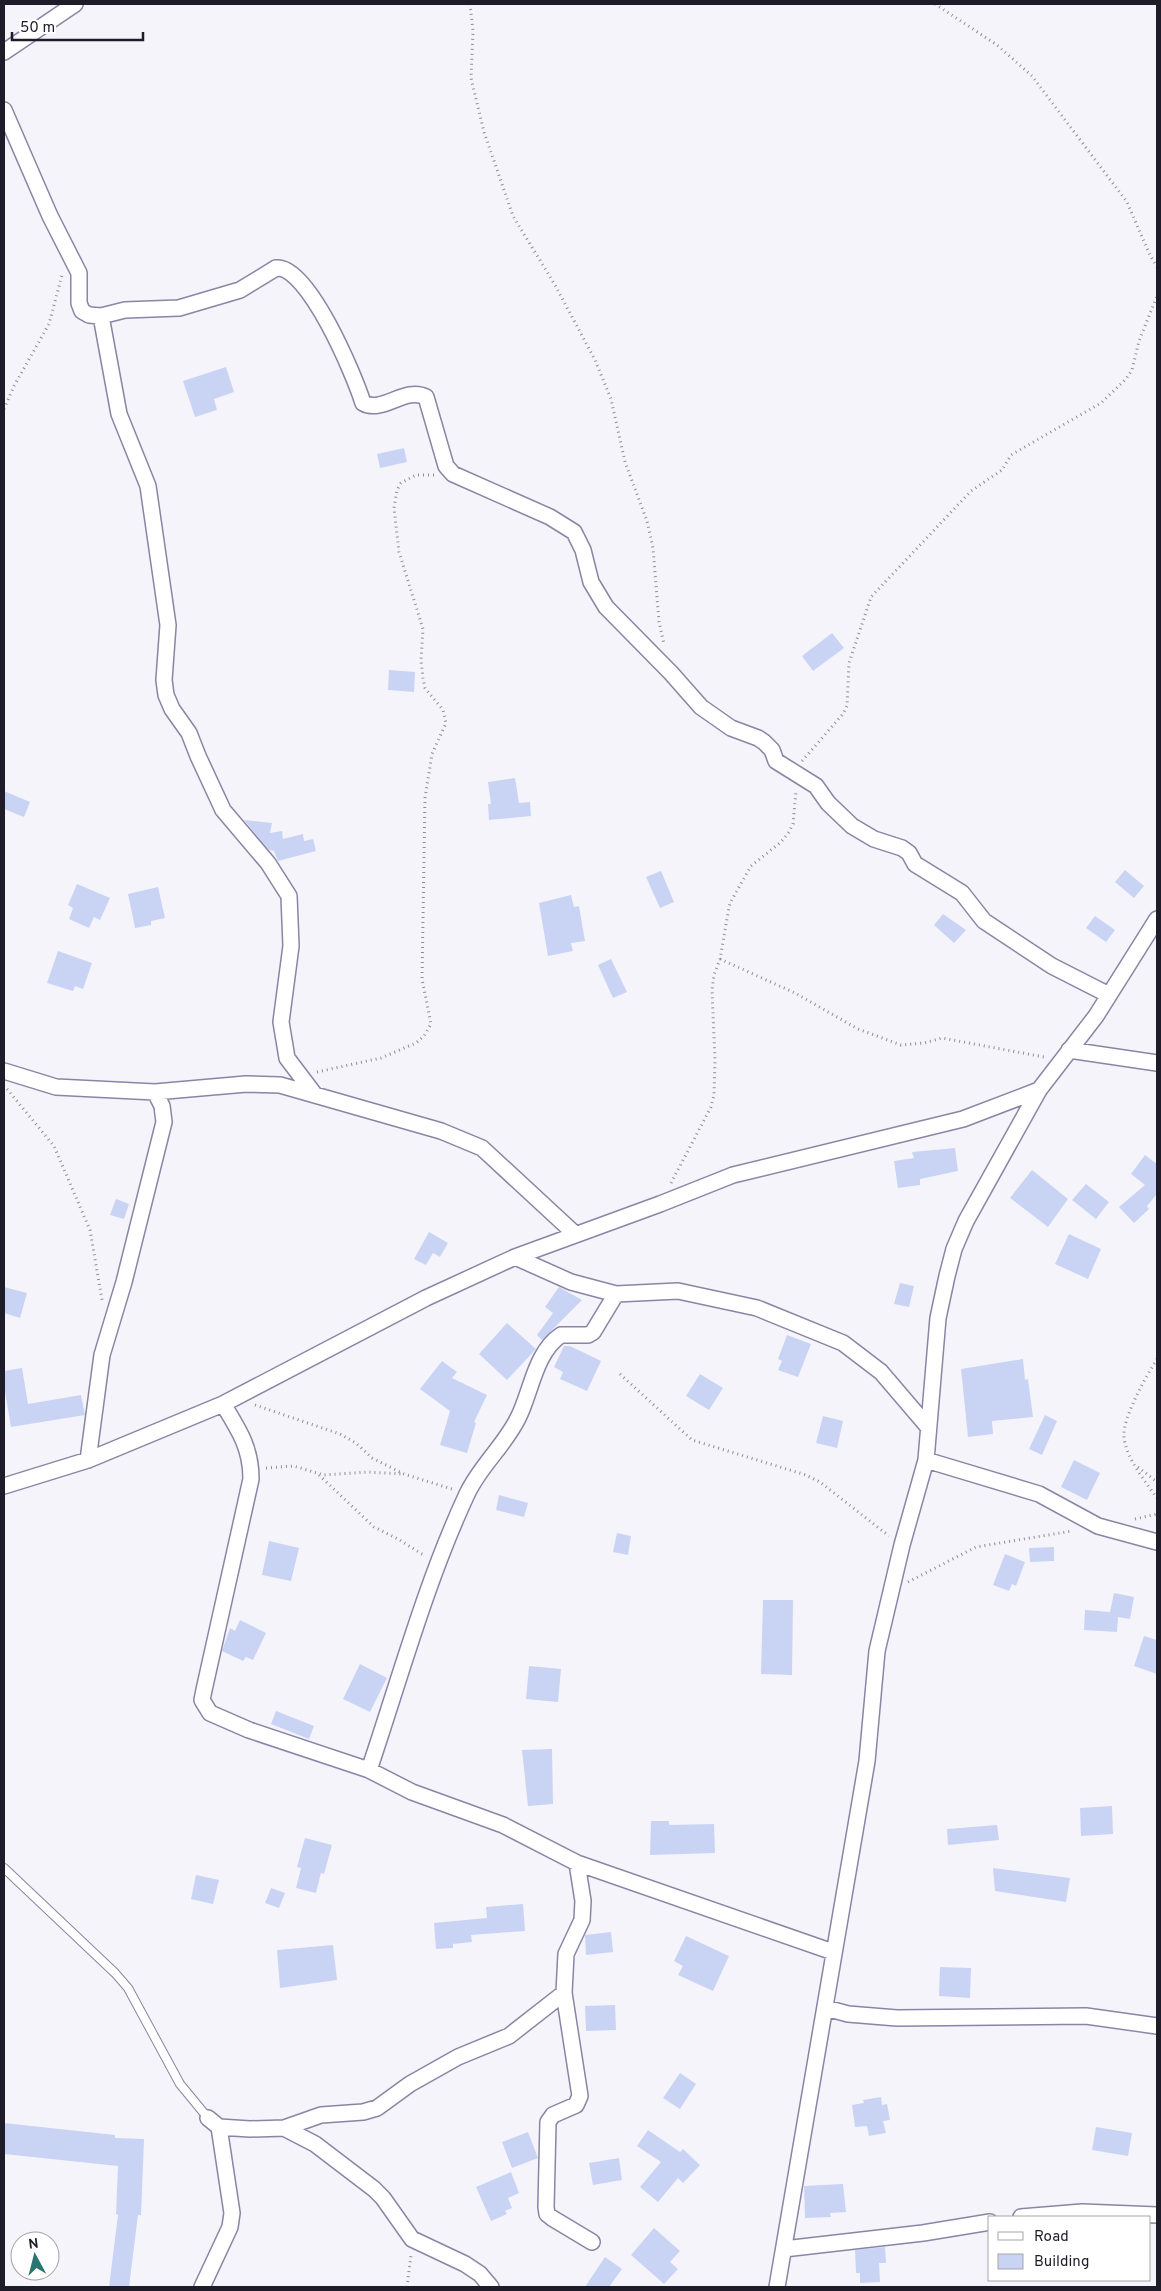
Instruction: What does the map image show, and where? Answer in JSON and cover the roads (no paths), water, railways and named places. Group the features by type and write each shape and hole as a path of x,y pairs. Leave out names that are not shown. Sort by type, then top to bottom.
{"street":[{"path":"4,52 75,4"},
{"path":"4,110 66,250 79,273 79,302 82,311 89,315 101,316 125,310 180,308 231,294 276,268 281,268 292,274 304,287 326,319 356,380 363,403 368,406 389,403 415,393 426,397 439,435 446,466 458,476 550,517 574,532 583,550 591,582 606,607 671,673 701,708 731,728 758,738 772,750 776,761 816,786 828,803 852,826 874,838 902,848 909,853 915,864 962,893 984,921 1052,966 1109,995"},
{"path":"101,316 119,414 148,486 168,625 164,680 166,695 172,709 190,733 198,756 223,810 268,863 289,896 292,946 282,1001 281,1022 287,1058 315,1095"},
{"path":"777,2287 867,1761 877,1651 902,1545 926,1460 938,1318 954,1249 966,1220 1038,1090 1109,995 1157,919"},
{"path":"1065,1055 1157,1063"},
{"path":"4,1071 56,1087 155,1092 262,1084 280,1085 441,1131 482,1148 575,1234"},
{"path":"4,1486 88,1460 229,1401 426,1298 515,1257 575,1234 660,1204 732,1175 963,1118 1038,1090"},
{"path":"88,1460 102,1355 124,1282 164,1122 162,1106 155,1092"},
{"path":"515,1257 571,1282 616,1294 660,1290 695,1294 757,1308 843,1343 881,1372 928,1427"},
{"path":"369,1770 438,1564 467,1494 475,1479 517,1421 532,1379 550,1346 561,1335 588,1335 593,1332 616,1294"},
{"path":"229,1401 250,1453 251,1479 202,1700 204,1707 210,1713 249,1730 369,1770 412,1792 503,1825 577,1864 833,1952"},
{"path":"926,1460 1039,1494 1098,1526 1157,1542"},
{"path":"577,1864 582,1901 582,1920 566,1954 564,1993 580,2096 576,2105 553,2115 548,2122 546,2207 547,2214 552,2218 592,2242"},
{"path":"202,2287 230,2227 232,2213 213,2122 250,2129 284,2128 321,2115 363,2112 377,2108 410,2084 458,2056 509,2036 564,1993"},
{"path":"826,2008 848,2014 897,2018 1086,2016 1157,2026"},
{"path":"284,2128 315,2144 374,2189 383,2198 412,2239 465,2264 480,2274 491,2287"},
{"path":"1033,2216 1082,2212 1157,2215"},
{"path":"784,2249 923,2233 988,2222"}],"lane":[{"path":"4,1868 115,1973 128,1988 174,2074 213,2122"}]}
